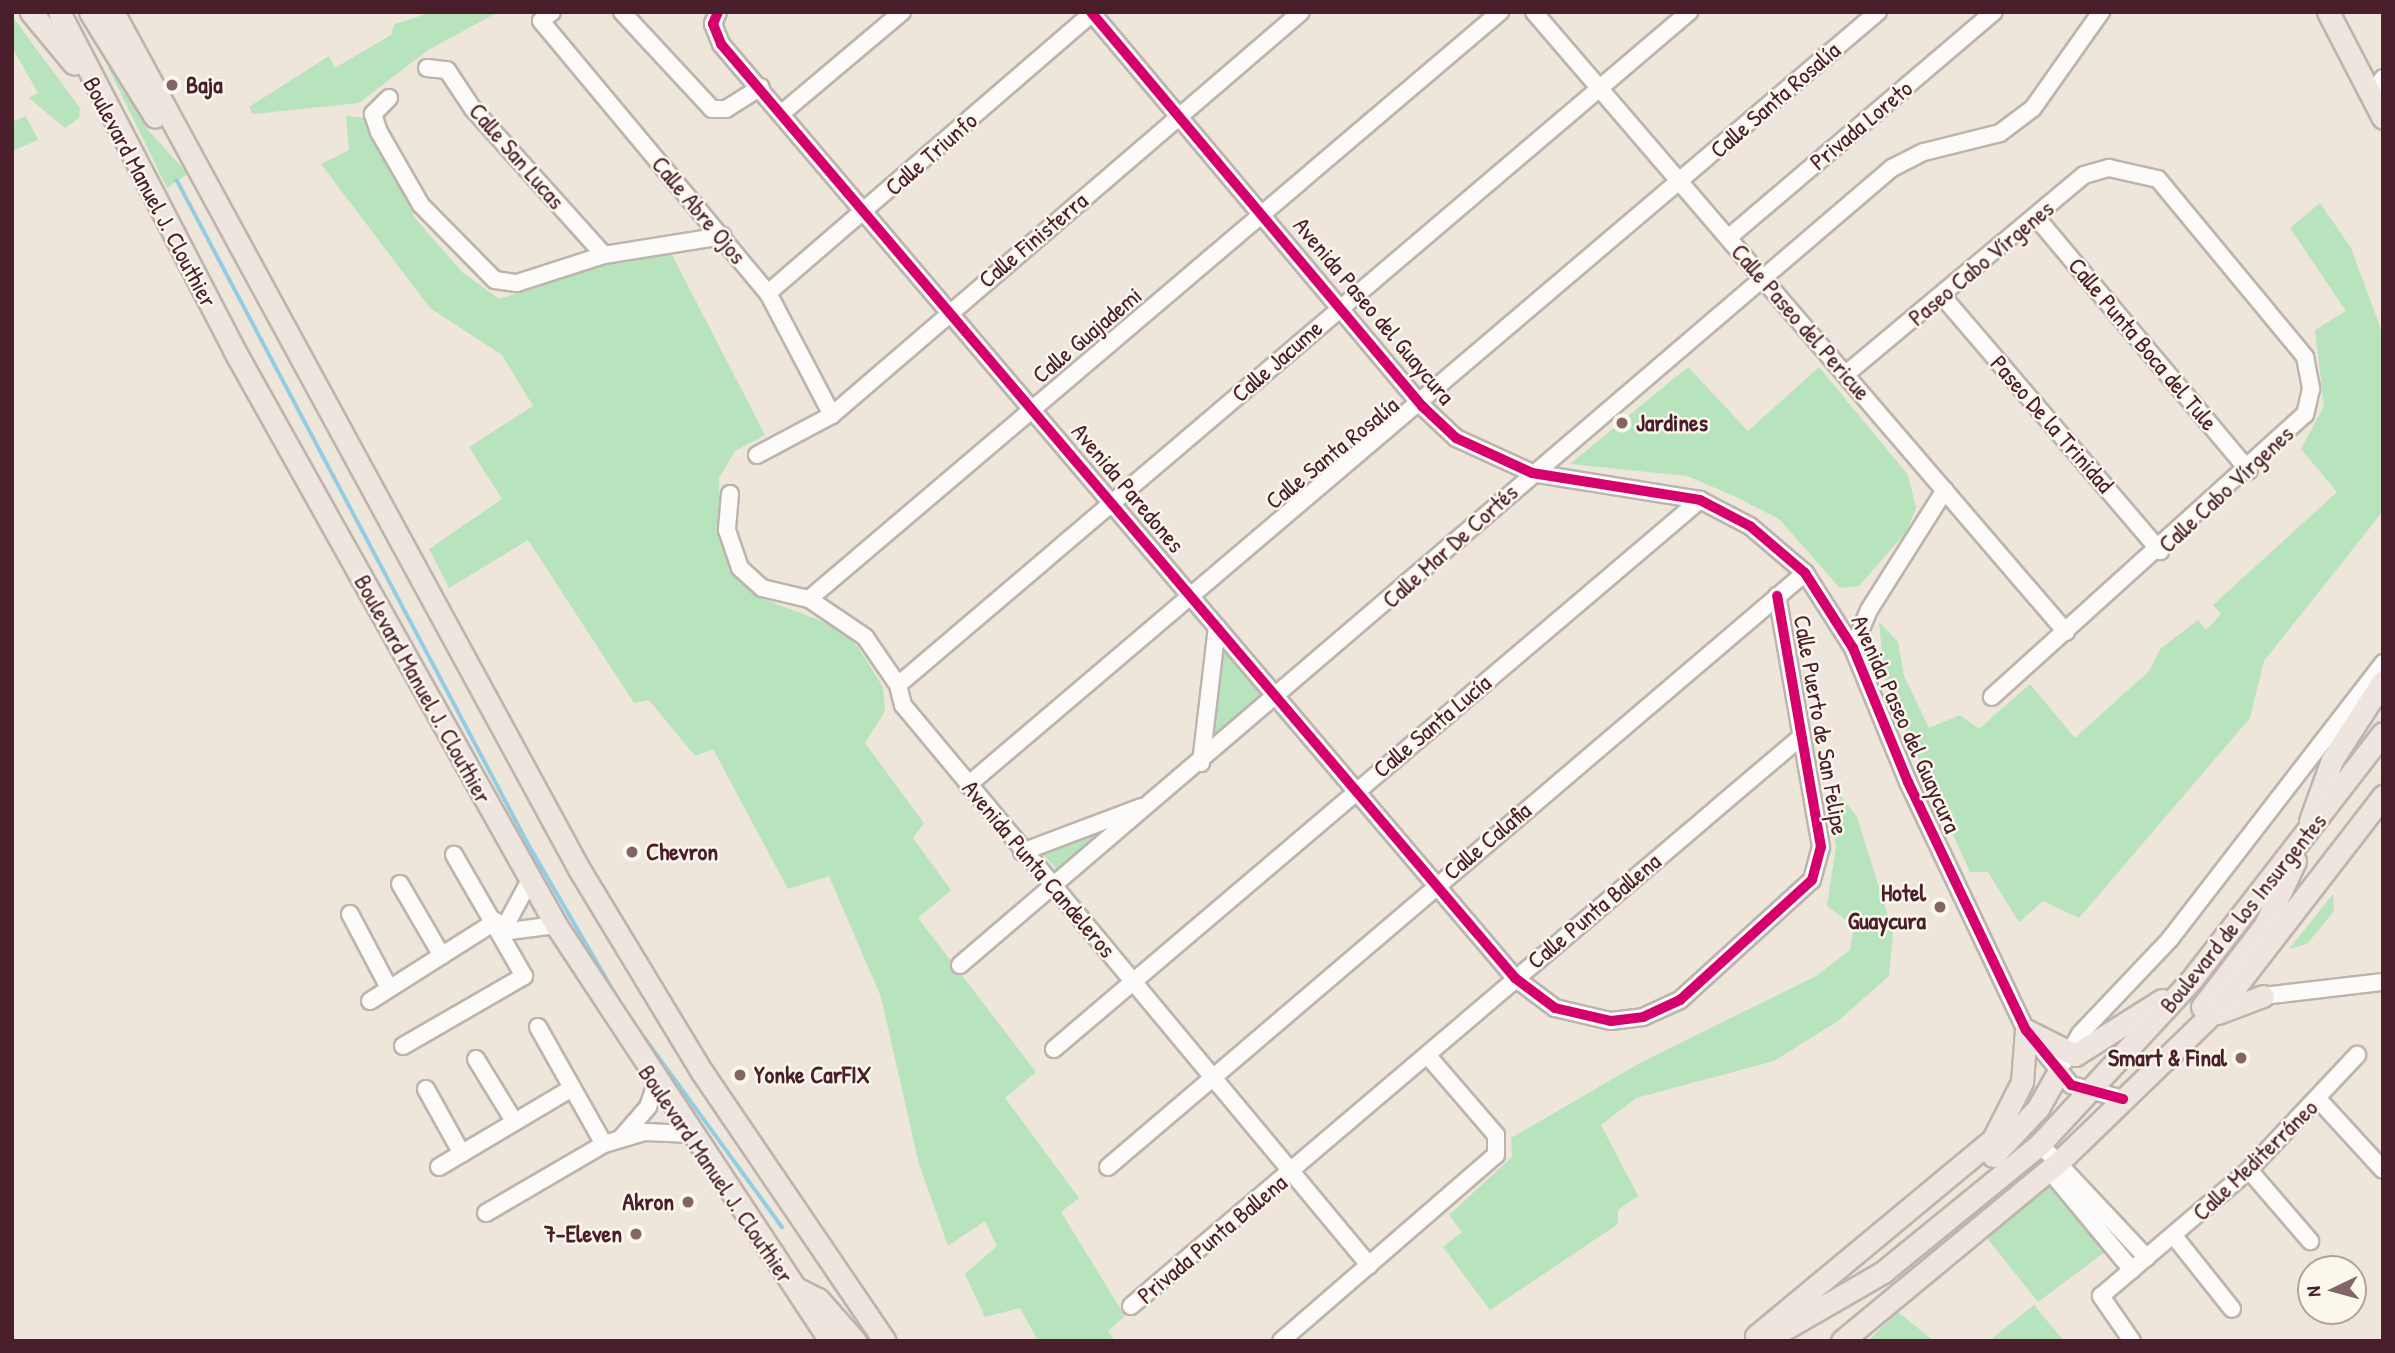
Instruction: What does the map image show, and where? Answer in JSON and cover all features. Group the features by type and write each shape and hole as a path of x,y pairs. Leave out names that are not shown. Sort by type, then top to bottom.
{"main road":[{"path":"31,12 91,84"},
{"name":"Boulevard Manuel J. Clouthier","path":"58,12 91,84 556,925 656,1084 830,1341"},
{"name":"Boulevard Manuel J. Clouthier","path":"90,12 155,117 180,139"},
{"name":"Boulevard Manuel J. Clouthier","path":"113,12 579,869 710,1083 885,1341"},
{"path":"2328,12 2378,85 2383,118"},
{"path":"2163,1057 2265,925 2304,839 2332,760 2383,681"},
{"name":"Boulevard de los Insurgentes","path":"1764,1341 1818,1311 1913,1250 2040,1144 2192,979 2304,839 2383,733"},
{"name":"Boulevard de los Insurgentes","path":"1842,1340 2055,1165 2204,1020 2260,960 2383,796"},
{"path":"1794,1341 1818,1311 1864,1263 2019,1131 2063,1064 2094,1048 2192,979"},
{"path":"2204,1020 2263,996"},
{"path":"2026,1030 2063,1064"},
{"path":"1752,1341 1993,1139 2022,1082 2026,1030"},
{"path":"790,1284 818,1300 855,1341"}],"street":[{"path":"622,12 712,109 726,109 761,87"},
{"path":"782,113 902,12"},
{"name":"Calle Finisterra","path":"757,455 832,415 950,309 1301,12"},
{"name":"Calle Guajademi","path":"809,599 1500,12"},
{"name":"Calle Paseo del Pericue","path":"1534,12 2066,632"},
{"name":"Calle Jacume","path":"898,685 1114,503 1342,305 1601,91 1689,12"},
{"name":"Calle Santa Rosalía","path":"968,785 1191,594 1422,406 1878,12"},
{"name":"Privada Loreto","path":"1728,238 1994,12"},
{"name":"Calle Mar De Cortés","path":"960,965 1277,699 1532,473 1905,160 2000,133 2032,108 2101,12"},
{"name":"Avenida Paseo del Guaycura","path":"1092,13 1342,305 1422,406 1472,450 1532,473 1700,500 1750,526 1805,573 1853,648 1909,782 2026,1030"},
{"name":"Calle Triunfo","path":"768,293 1092,13"},
{"name":"Calle Abre Ojos","path":"547,17 768,293 832,415"},
{"name":"Avenida Paredones","path":"715,18 721,44 761,87 950,309 1277,699 1516,978"},
{"name":"Calle San Lucas","path":"427,68 447,70 473,108 604,255"},
{"path":"389,98 373,114 422,205 495,280 517,283 604,255 722,236"},
{"name":"Paseo Cabo Vírgenes","path":"1846,374 1944,298 2084,176 2122,168"},
{"name":"Calle Cabo Vírgenes","path":"1992,697 2249,471 2305,414 2311,388 2305,356 2158,178 2122,168"},
{"name":"Calle Punta Boca del Tule","path":"2036,217 2249,471"},
{"name":"Paseo De la Trinidad","path":"1944,298 2160,551"},
{"path":"1853,648 1869,610 1945,490"},
{"name":"Avenida Punta Candeleros","path":"730,494 727,530 740,568 762,588 809,599 865,637 898,685 903,705 1051,888 1134,981 1294,1171 1369,1265"},
{"name":"Calle Santa Lucía","path":"1054,1049 1700,500"},
{"name":"Calle Calafia","path":"1108,1167 1805,573"},
{"name":"Calle Puerto de San Felipe","path":"1516,978 1555,1008 1611,1021 1643,1017 1680,1000 1818,869 1821,846 1777,596"},
{"path":"1201,763 1217,627"},
{"path":"2123,1099 2087,1092 2063,1064 2170,939 2383,663"},
{"name":"Calle Punta Ballena","path":"1294,1171 1429,1057 1516,978 1802,736"},
{"path":"1023,852 1154,802"},
{"path":"403,1045 524,976 499,926 454,855"},
{"path":"499,926 530,880"},
{"path":"400,884 442,956"},
{"path":"350,915 389,988"},
{"path":"370,1001 442,956 499,926 556,925"},
{"path":"2263,996 2383,982"},
{"path":"538,1027 572,1088 612,1142"},
{"name":"Calle Mediterráneo","path":"2132,1341 2100,1298 2249,1170 2357,1055"},
{"path":"1281,1341 1496,1155 1496,1135 1429,1057"},
{"path":"476,1059 514,1121"},
{"path":"612,1142 648,1107 656,1084"},
{"path":"439,1167 572,1088"},
{"path":"426,1089 462,1154"},
{"path":"2318,1098 2383,1170"},
{"path":"486,1213 612,1142 645,1132 691,1134"},
{"path":"2040,1144 2100,1230 2132,1270"},
{"path":"2055,1165 2113,1218 2147,1258"},
{"path":"2249,1170 2310,1241"},
{"name":"Privada Punta Ballena","path":"1131,1306 1294,1171"},
{"path":"2100,1230 2113,1218"},
{"path":"2174,1236 2232,1309"}],"green space":[{"path":"81,12 147,129 188,174 167,188"},
{"path":"432,12 498,12 428,50 359,103 253,114 249,107 329,56 335,68 391,35 395,24"},
{"path":"12,16 80,108 79,118 65,128 29,98 38,93 12,47"},
{"path":"26,116 38,140 12,151 12,122"},
{"path":"346,116 365,118 415,218 462,272 499,299 597,267 671,253 765,435 735,451 719,478 720,533 733,573 758,597 837,627 858,647 883,687 885,711 865,743 924,823 913,838 951,890 918,918 1036,1072 1005,1098 1079,1198 1061,1212 1125,1316 1108,1331 1115,1341 1038,1341 1020,1308 985,1317 965,1274 997,1246 985,1221 948,1246 919,1164 881,997 829,876 788,889 713,749 695,756 649,700 634,703 528,540 449,588 429,549 502,499 469,447 533,406 502,355 430,308 321,164 349,150"},
{"path":"2320,203 2351,248 2383,335 2383,511 2264,661 2250,718 2079,918 2043,901 2019,922 1988,872 1970,872 1885,684 1879,622 1898,642 1904,676 1929,728 1960,715 1979,729 2030,684 2075,738 2149,671 2160,649 2198,620 2206,630 2221,614 2213,605 2337,492 2301,449 2324,406 2315,330 2346,311 2290,228"},
{"path":"1688,367 1748,431 1819,367 1908,475 1916,508 1906,532 1859,586 1840,588 1779,519 1687,476 1570,464"},
{"path":"1222,644 1266,698 1211,747"},
{"path":"1841,796 1857,817 1893,932 1889,976 1838,1021 1774,1061 1636,1098 1601,1125 1638,1196 1618,1210 1618,1224 1490,1310 1443,1247 1462,1232 1449,1215 1512,1157 1511,1138 1640,1063 1816,976 1850,950 1854,926 1827,906 1836,846 1827,807"},
{"path":"1127,816 1060,873 1040,851"},
{"path":"2333,894 2334,911 2307,944 2289,949"},
{"path":"2052,1184 2105,1252 2038,1302 1987,1238"},
{"path":"2034,1305 2064,1341 1989,1341"},
{"path":"1898,1312 1934,1341 1868,1341"}],"waterway":[{"path":"177,180 530,847 626,1012 782,1227"}],"cycle path":[{"path":"718,12 713,24 721,44 1515,978 1555,1008 1611,1021 1643,1017 1680,1000 1812,880 1821,847 1777,596"},
{"path":"1091,12 1422,406 1456,438 1532,473 1700,500 1750,526 1805,573 1853,648 1908,782 2026,1030 2071,1085 2123,1099"}],"place":[{"name":"Baja","path":"172,85"},
{"name":"Jardines","path":"1622,423"},
{"name":"Chevron","path":"632,852"},
{"name":"Hotel Guaycura","path":"1940,907"},
{"name":"Smart & Final","path":"2241,1058"},
{"name":"Yonke CarFIX","path":"740,1075"},
{"name":"Akron","path":"688,1202"},
{"name":"7-Eleven","path":"636,1234"}]}
